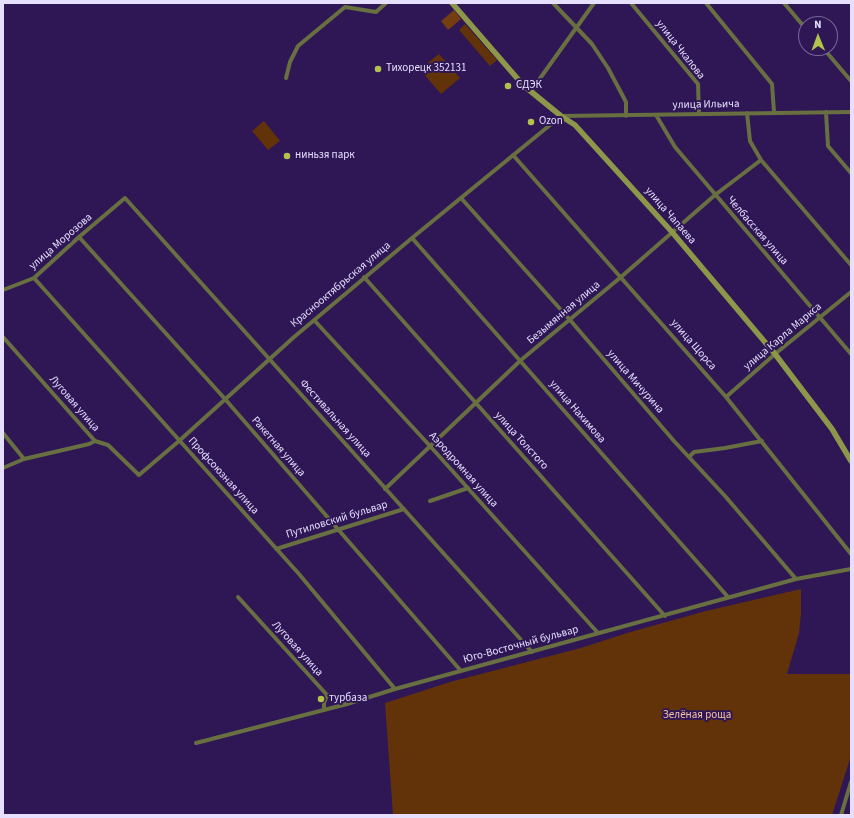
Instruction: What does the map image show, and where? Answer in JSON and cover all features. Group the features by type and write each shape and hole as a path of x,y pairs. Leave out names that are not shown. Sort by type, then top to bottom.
{"main road":[{"name":"улица Чапаева","path":"452,3 523,86 561,116 575,125 672,232 775,354 832,428 851,461"}],"street":[{"path":"286,78 290,62 298,46 345,7 376,12 386,3"},
{"path":"553,3 592,44 626,102 626,116"},
{"path":"531,91 594,3"},
{"name":"улица Чкалова","path":"631,3 698,84 698,114"},
{"path":"706,3 772,84 774,112"},
{"path":"784,3 798,20"},
{"path":"830,56 851,81"},
{"path":"826,112 828,146 851,173"},
{"name":"улица Ильича","path":"561,116 851,112"},
{"path":"747,113 750,142 761,160 851,264"},
{"name":"Челбасская улица","path":"656,115 675,147 851,354"},
{"name":"Краснооктябрьская улица","path":"139,475 364,277 561,116"},
{"name":"улица Щорса","path":"513,155 726,397 851,554"},
{"name":"Безымянная улица","path":"385,489 521,360 621,277 714,194 761,160"},
{"name":"улица Морозова","path":"3,290 34,278 125,198"},
{"name":"Фестивальная улица","path":"125,198 532,652"},
{"name":"улица Мичурина","path":"461,198 725,496 796,579"},
{"name":"Ракетная улица","path":"79,237 224,399 461,671"},
{"name":"улица Нахимова","path":"412,238 521,360 728,598"},
{"name":"улица Толстого","path":"364,277 665,616"},
{"name":"Профсоюзная улица","path":"34,278 276,549 395,689"},
{"name":"улица Карла Маркса","path":"726,397 775,354 851,292"},
{"name":"Аэродромная улица","path":"314,320 430,446 598,633"},
{"name":"Луговая улица","path":"3,337 95,441 108,445 139,475"},
{"path":"3,433 24,459"},
{"path":"3,468 24,459 89,444 95,441"},
{"path":"689,457 694,452 762,441"},
{"path":"430,501 468,488"},
{"name":"Путиловский бульвар","path":"276,549 404,509"},
{"name":"Юго-Восточный бульвар","path":"196,743 347,704 395,689 796,579 851,569"},
{"name":"Луговая улица","path":"238,597 327,695 337,696 344,699 347,704"},
{"path":"324,710 324,703 327,695"},
{"path":"841,815 851,782"}],"green space":[{"path":"465,24 497,60 490,66 459,30"},
{"path":"439,54 460,78 441,94 423,73 427,70 424,66"},
{"path":"264,121 280,141 268,150 252,131"},
{"name":"Зелёная роща","path":"801,589 799,633 787,674 851,674 851,756 832,815 393,815 385,703 450,682 581,648 627,633 706,611"}],"shaded area":[{"path":"454,10 461,19 448,30 441,21"}],"place":[{"name":"Тихорецк 352131","path":"378,69"},
{"name":"СДЭК","path":"508,86"},
{"name":"Ozon","path":"531,122"},
{"name":"ниньзя парк","path":"287,156"},
{"name":"турбаза","path":"321,699"}]}
